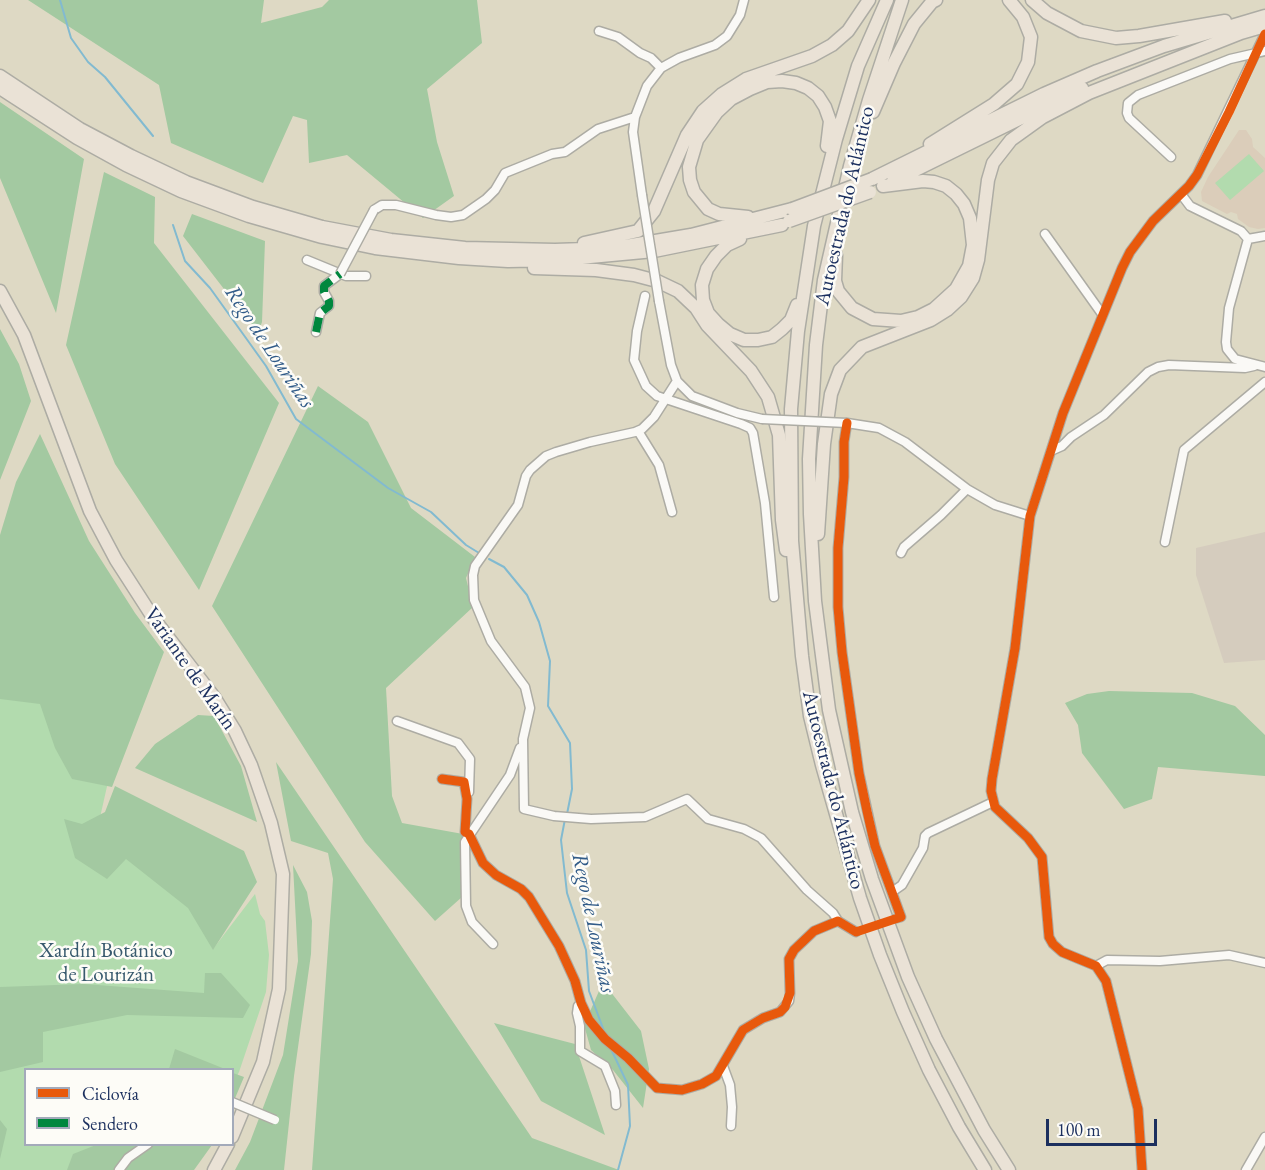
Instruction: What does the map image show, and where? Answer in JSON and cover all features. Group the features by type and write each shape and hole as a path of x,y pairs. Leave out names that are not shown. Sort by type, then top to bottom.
{"highway":[{"path":"555,250 638,231 654,211 687,135 703,111 722,94 746,79 812,56 832,45 848,31 869,0"},
{"name":"Autoestrada do Atlántico","path":"887,0 858,66 824,184 807,263 791,410 792,541 802,656 810,716 860,898 903,1012 929,1070 985,1170"},
{"name":"Autoestrada do Atlántico","path":"902,0 850,166 824,280 816,345 809,459 815,601 829,710 852,812 872,879 908,977 936,1040 984,1130 1009,1170"},
{"path":"871,186 922,181 946,186 964,204 970,218 973,245 969,266 956,289 934,309 918,317 901,321 873,319 860,314 838,291 835,281 835,263 850,166 894,63 914,24 936,0"},
{"path":"807,263 796,309 782,329 772,337 744,340 730,334 708,313 703,300 702,285 707,269 727,245 788,218 871,186 886,173 994,104 1017,84 1028,62 1031,37 1023,16 1009,0"},
{"path":"1032,0 1047,13 1081,31 1116,38 1265,15"},
{"path":"886,173 1044,94 1097,71 1164,46 1265,15"},
{"path":"883,186 1102,79 1152,60 1241,33 1264,32"},
{"path":"815,601 824,444 831,394 836,381 848,360 862,347 932,320 961,297 973,278 978,260 988,180 993,163 1001,152 1025,128 1089,93 1241,33"},
{"path":"0,76 80,129 186,182 253,207 322,227 391,240 465,248 555,250 614,248 764,218"},
{"path":"788,218 732,217 719,214 708,209 694,192 689,167 697,140 711,119 731,99 767,82 782,81 796,83 819,96 830,121 824,184"},
{"path":"0,88 87,144 126,165 200,198 249,216 322,237 375,248 508,261 614,256 686,246 788,218"},
{"path":"459,258 503,267 596,270 634,275 657,281 678,291 696,308 707,325 751,371 768,397 779,435 782,520 802,656"},
{"name":"Variante de Marín","path":"0,291 24,334 90,511 116,560 154,619 214,697 235,731 251,765 271,823 282,874 283,919 279,989 263,1062 234,1132"},
{"path":"214,1170 227,1146"}],"street":[{"path":"744,0 740,15 727,36 715,45 679,58 661,68 647,86 635,117 633,132 642,195 671,365 677,381 692,396 737,413 762,419 847,423 879,428 905,442 967,489 995,505 1030,516"},
{"path":"599,31 618,37 651,58 661,68"},
{"path":"1142,1170 1138,1109 1106,981 1096,966 1062,952 1053,944 1047,930 1042,857 1028,838 1001,815 993,802 992,779 1014,657 1030,516 1063,414 1102,314 1130,252 1153,221 1197,175 1260,52 1264,32"},
{"path":"1171,157 1129,118 1128,103 1138,95 1230,59 1260,52"},
{"path":"316,332 320,313 329,306 324,286 340,274 374,210 382,205 396,205 436,215 451,217 463,215 491,195 505,173 552,154 565,152 598,129 635,117"},
{"path":"1181,194 1190,206 1241,231 1248,239"},
{"path":"1045,234 1102,314"},
{"path":"1248,239 1265,236"},
{"path":"1248,239 1229,308 1226,342 1227,349 1235,359 1265,367"},
{"path":"307,260 340,274 366,276"},
{"path":"645,296 637,331 634,360 646,386 657,396 666,400 741,424 750,428 753,433 765,503 774,597"},
{"path":"1053,450 1104,415 1148,372 1158,367 1169,365 1245,368 1254,365"},
{"path":"493,944 472,922 466,906 465,842 510,775 528,723 530,708 525,687 491,640 482,621 472,588 475,566 518,505 526,476 530,470 546,456 556,452 638,431 654,417 677,381"},
{"path":"1165,542 1184,450 1265,382"},
{"path":"847,423 838,548 840,630 859,773 875,846 901,916 897,918"},
{"path":"638,431 659,465 672,512"},
{"path":"901,553 904,547 967,489"},
{"path":"397,722 458,743 470,759 471,787 467,799"},
{"path":"523,739 524,809 527,811 591,819 645,817 687,799 708,819 744,829 761,838 838,921 856,932"},
{"path":"442,779 464,782 467,799 465,832 469,834 483,863 529,897 559,946 589,1020 598,1032 657,1088 682,1090 702,1084 716,1076 743,1030 763,1018 780,1012 789,1001 789,959 794,950 814,931 838,921"},
{"path":"892,892 902,885 923,848 925,836 928,833 993,802"},
{"path":"1096,966 1107,960 1160,961 1229,955 1265,963"},
{"path":"581,1003 577,1013 580,1026 580,1051 605,1066 615,1091 616,1105"},
{"path":"723,1066 730,1085 731,1126"},
{"path":"234,1103 274,1120"},
{"path":"1246,1170 1265,1137"},
{"path":"119,1170 128,1158 145,1146"}],"shaded area":[{"path":"1239,130 1246,130 1252,139 1253,147 1265,158 1265,228 1249,227 1238,219 1237,214 1231,212 1227,214 1202,201 1201,192 1208,177"},
{"path":"1265,532 1265,660 1224,663 1196,575 1196,548"}],"green space":[{"path":"28,0 264,0 261,23 322,7 329,0 477,0 482,43 427,89 437,142 454,196 423,218 347,155 309,163 307,120 293,116 263,183 171,143 159,85"},
{"path":"0,102 84,159 56,313 0,178"},
{"path":"1249,154 1264,171 1230,200 1215,183"},
{"path":"104,172 155,197 154,243 279,403 199,590 115,464 66,345"},
{"path":"192,214 265,241 262,322 258,333 183,236"},
{"path":"0,329 19,364 31,401 0,480"},
{"path":"318,386 368,422 411,508 475,557 466,578 473,607 386,688 392,796 402,823 463,834 462,897 435,921 365,842 212,606"},
{"path":"40,434 89,541 135,613 164,652 112,787 72,779 55,748 40,704 0,699 0,535 16,482"},
{"path":"1109,691 1192,693 1235,706 1265,735 1265,776 1158,767 1152,799 1124,809 1082,753 1078,725 1065,703 1087,694"},
{"name":"Xardín Botánico de Lourizán","path":"32,695 110,773 99,822 191,890 213,949 255,894 260,914 265,921 269,955 266,992 234,1082 234,1068 24,1068 24,1146 132,1146 75,1170 0,1170 0,697"},
{"path":"198,715 214,716 241,766 257,822 135,768 155,744"},
{"path":"276,762 532,1138 619,1170 312,1170 333,879 328,853 291,841"},
{"path":"115,786 244,851 257,882 213,950 188,908 126,859 107,879 75,858 64,819 82,824 105,812"},
{"path":"293,865 307,892 312,921 311,954 284,1170 235,1170 250,1142 283,1055 298,961"},
{"path":"205,973 221,973 250,1005 243,1018 127,1015 43,1032 43,1062 0,1072 0,987 84,984 204,993"},
{"path":"603,982 641,1031 649,1069 643,1108 613,1070 591,1050 584,1025"},
{"path":"494,1023 575,1044 605,1135 541,1101"},
{"path":"175,1049 222,1068 169,1068"},
{"path":"234,1073 244,1077 234,1101"},
{"path":"0,1120 7,1129 0,1159"},
{"path":"93,1146 211,1146 194,1170 67,1170 73,1154"}],"waterway":[{"name":"Rego de Louriñas","path":"60,0 71,38 88,62 105,77 153,136"},
{"name":"Rego de Louriñas","path":"173,225 185,261 210,288 266,366 296,419 388,488 431,512 466,545 479,553"},
{"name":"Rego de Louriñas","path":"489,559 504,567 527,595 539,622 550,661 548,706 570,743 572,789 567,814"},
{"name":"Rego de Louriñas","path":"565,819 561,840 567,893 586,950 589,991 604,1031"},
{"name":"Rego de Louriñas","path":"611,1049 628,1085 630,1126 618,1170"}],"tunnel":[{"path":"856,932 892,920"}],"marked path":[{"path":"316,332 320,313 329,306 324,286 340,274"}],"cycle path":[{"path":"1142,1170 1138,1109 1106,981 1096,966 1062,952 1049,937 1042,857 1028,838 995,807 991,791 992,779 1015,648 1030,516 1063,413 1130,252 1153,221 1189,186 1197,175 1265,34"},
{"path":"442,779 464,782 467,799 465,832 469,834 483,863 496,875 521,889 529,897 559,946 589,1020 605,1039 628,1058 657,1088 682,1090 702,1084 716,1076 743,1030 763,1018 780,1012 785,1007 790,993 789,959 794,950 814,931 838,921 856,932 901,917 875,846 867,811 859,773 842,652 838,607 838,548 847,423"}]}
